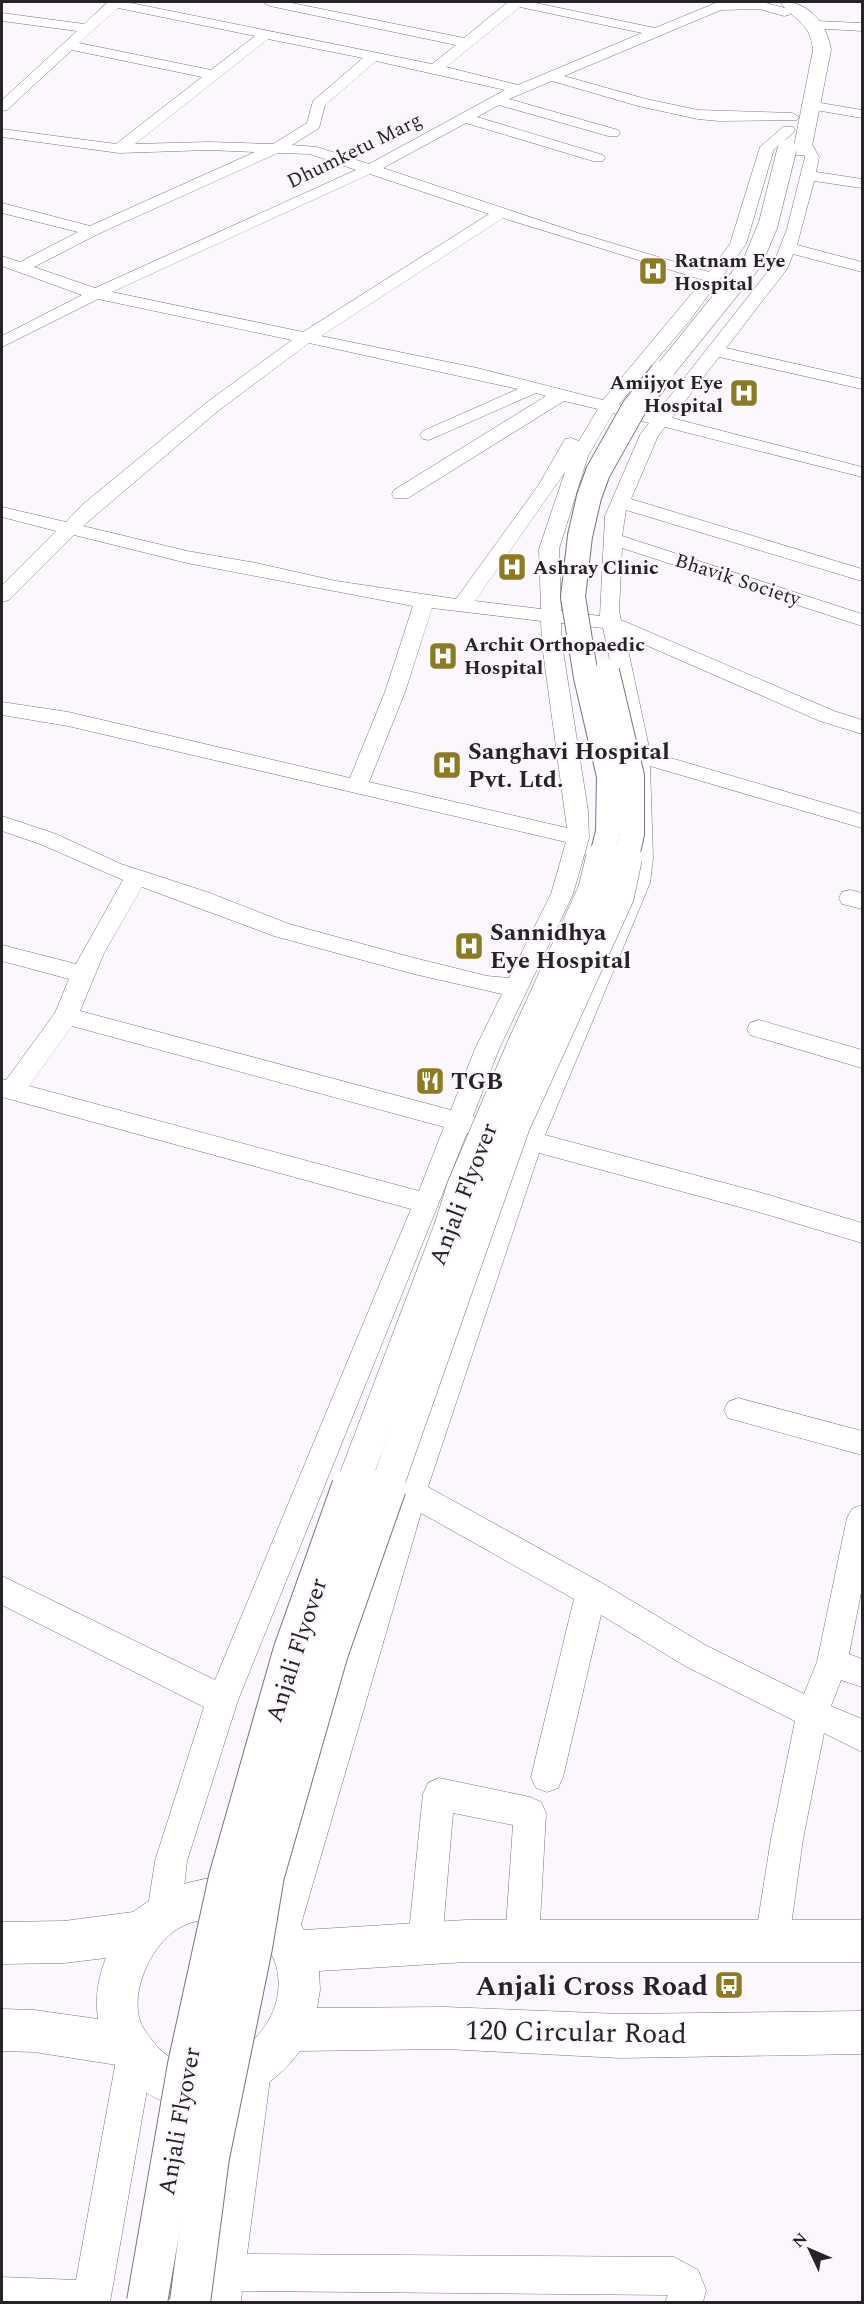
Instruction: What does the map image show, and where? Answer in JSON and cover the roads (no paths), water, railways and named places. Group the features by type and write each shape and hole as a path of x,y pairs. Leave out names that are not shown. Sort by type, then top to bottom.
{"main road":[{"path":"781,5 813,20 821,38 822,50 797,144"},
{"path":"797,144 808,49 807,35 813,20"},
{"name":"Anjali Flyover","path":"147,2302 188,2065 229,1878 293,1653 371,1433 449,1231 462,1187 594,891 608,832 609,776 586,677 573,597 580,536 589,497 598,472 634,408 753,261 797,144"},
{"name":"Anjali Flyover","path":"190,2302 209,2157 252,1947 264,1875 328,1652 514,1125 618,896 632,834 632,776 608,676 594,597 606,499 650,413 753,288 768,265 788,215 797,144"},
{"path":"2,1943 64,1942 153,1923 189,1902 214,1898 240,1902 263,1913 287,1942 300,1978 298,2004 289,2030 274,2053 253,2071 218,2086 180,2085 148,2068 132,2050 118,2017 118,1986 126,1957 153,1923"},
{"path":"287,1942 862,1941"},
{"name":"120 Circular Road","path":"289,2030 445,2028 620,2036 862,2033"},
{"path":"2,2030 34,2031 132,2050"}],"street":[{"path":"2,107 115,2 435,69 519,89"},
{"path":"270,2 295,4 467,43"},
{"path":"435,69 516,2 657,32"},
{"path":"723,4 781,5"},
{"name":"Dhumketu Marg","path":"2,342 96,294 372,168 519,89 723,4"},
{"path":"2,17 86,28"},
{"path":"813,20 862,27"},
{"path":"119,148 266,34"},
{"path":"68,45 213,75"},
{"path":"22,267 93,231 277,148 314,125 318,104 374,57"},
{"path":"551,76 600,93 725,118 733,115 797,144 862,183"},
{"path":"497,100 613,133"},
{"path":"809,105 862,114"},
{"path":"465,118 598,158"},
{"path":"2,133 64,143 119,148 209,146 312,150 712,278"},
{"path":"287,1942 412,1493 530,1140 639,883 642,858 640,756 609,611 614,516 649,435 781,266 795,229 797,144"},
{"path":"462,606 564,460 599,405 684,316 738,244 767,147 797,144"},
{"path":"2,208 93,231"},
{"path":"2,596 67,529 212,407 307,337 502,212"},
{"path":"788,248 862,267"},
{"path":"2,261 96,294 477,373 862,472"},
{"path":"715,351 862,384"},
{"path":"429,435 534,388"},
{"path":"401,494 562,394"},
{"path":"153,1923 222,1700 427,1203 487,1049 562,894 578,838 575,799 552,644 549,549 579,456 599,405"},
{"path":"620,502 862,575"},
{"path":"2,512 187,557 256,569 336,587 462,606 611,623 827,716 862,728"},
{"name":"Bhavik Society","path":"613,539 862,620"},
{"path":"357,786 394,692 424,601"},
{"path":"2,709 68,719 578,838"},
{"path":"640,756 862,821"},
{"path":"2,823 48,839 113,869 199,898 282,930 414,966 487,984 517,988"},
{"path":"136,877 92,952 66,1016 7,1089 427,1203"},
{"path":"2,953 83,974"},
{"path":"66,1016 530,1140 862,1233"},
{"path":"759,1029 862,1059"},
{"path":"738,1410 862,1443"},
{"path":"412,1493 591,1593 696,1656 812,1714 847,1726 862,1737"},
{"path":"772,1940 788,1839 812,1714 832,1662 862,1518"},
{"path":"2,1590 222,1700"},
{"path":"547,1777 591,1593"},
{"path":"832,1662 862,1672"},
{"path":"425,1942 439,1794 530,1813 522,1941"},
{"path":"2,2296 91,2301 132,2050"},
{"path":"253,2071 224,2287 674,2276 682,2279 688,2286 689,2293 684,2302"}],"place":[{"name":"Ratnam Eye Hospital","path":"653,271"},
{"name":"Amijyot Eye Hospital","path":"744,393"},
{"name":"Ashray Clinic","path":"512,567"},
{"name":"Archit Orthopaedic Hospital","path":"443,656"},
{"name":"Sanghavi Hospital Pvt. Ltd.","path":"447,765"},
{"name":"Sannidhya Eye Hospital","path":"469,946"},
{"name":"TGB","path":"430,1081"},
{"name":"Anjali Cross Road","path":"729,1985"}]}
